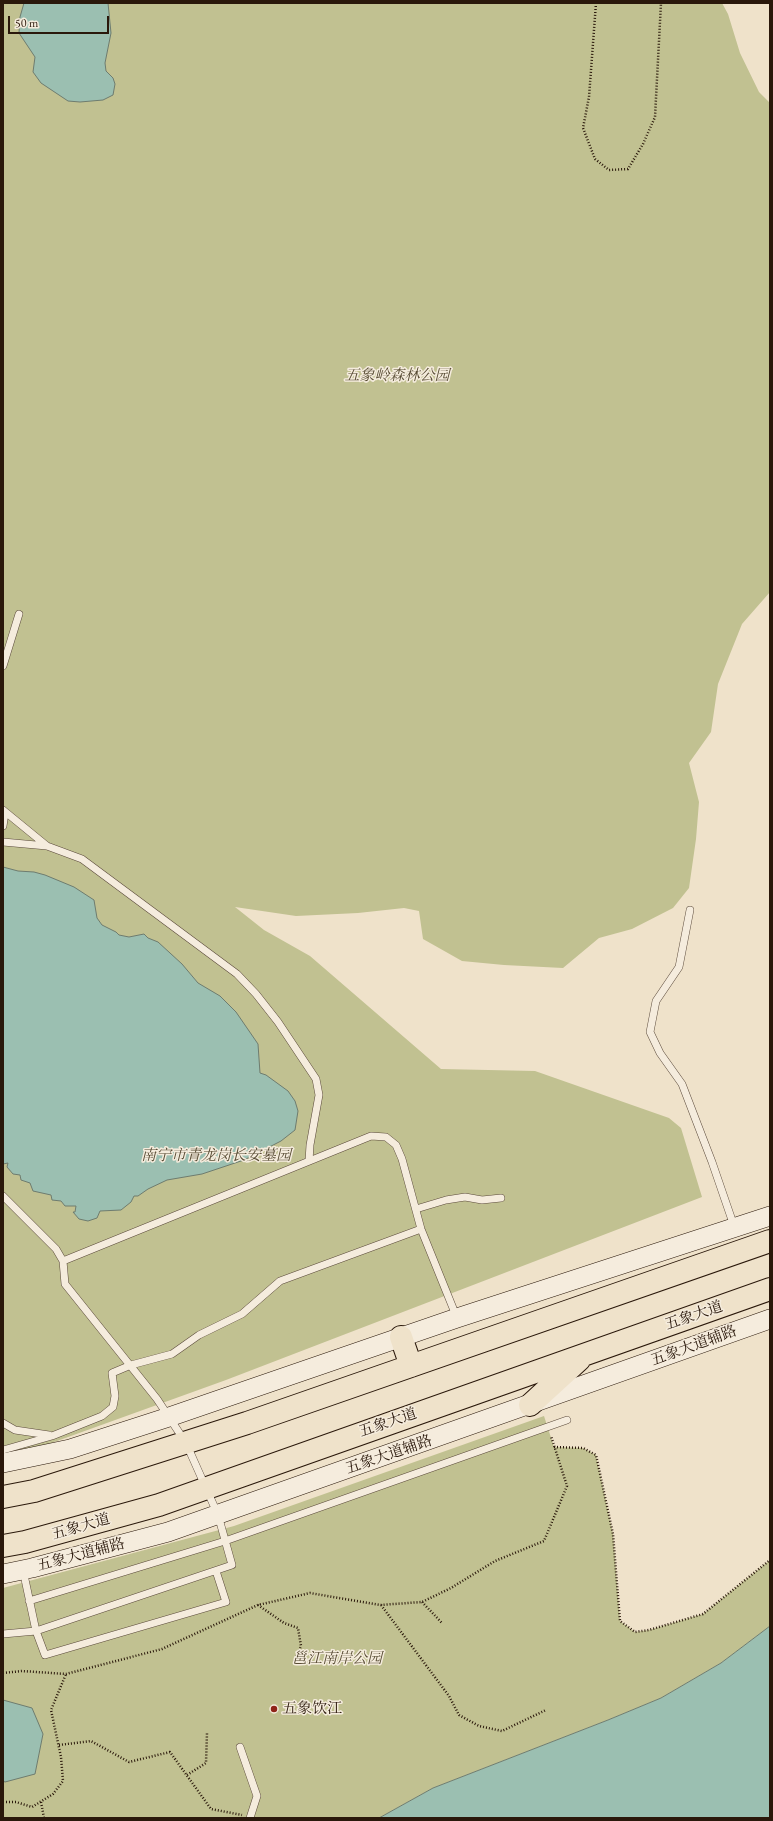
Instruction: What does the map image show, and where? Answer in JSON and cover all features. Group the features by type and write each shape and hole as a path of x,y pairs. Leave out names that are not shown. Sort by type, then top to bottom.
{"main road":[{"path":"3,1497 34,1491 186,1443 770,1241"},
{"name":"五象大道","path":"3,1546 25,1542 159,1505 770,1289"},
{"path":"401,1338 411,1366"},
{"path":"530,1405 585,1354"}],"street":[{"path":"3,1463 70,1449 169,1418 457,1318 770,1216"},
{"name":"五象大道辅路","path":"3,1574 168,1532 770,1319"}],"lane":[{"path":"3,666 19,614"},
{"path":"3,826 4,812"},
{"path":"4,812 48,846"},
{"path":"3,842 48,846 82,859 237,974 256,994 278,1022 316,1079 319,1095 310,1145 309,1161"},
{"path":"690,910 679,967 656,1001 650,1032 660,1053 682,1084 712,1162 734,1228"},
{"path":"63,1261 371,1136 386,1137 396,1145 402,1159 421,1229 457,1318"},
{"path":"3,1196 56,1249 63,1261 65,1284 157,1399 186,1443 218,1515 232,1565 36,1631 3,1634"},
{"path":"416,1209 446,1200 465,1197 482,1200 501,1198"},
{"path":"3,1450 52,1436 102,1416 113,1407 115,1396 112,1373 131,1365 172,1354 199,1335 242,1314 280,1281 421,1229"},
{"path":"29,1601 225,1541 567,1420"},
{"path":"3,1423 16,1430 52,1436"},
{"path":"23,1570 36,1631 45,1655 226,1602 216,1571"},
{"path":"240,1747 256,1796 250,1818"}],"path":[{"path":"596,3 589,97 583,128 595,159 609,170 628,169 643,144 655,117 661,3"},
{"path":"3,1673 22,1671 66,1674 162,1649 258,1604 310,1593 380,1605 422,1602 451,1588 494,1561 544,1541 567,1486 554,1448 583,1448 596,1455 613,1534 620,1621 635,1632 649,1630 703,1614 770,1560"},
{"path":"422,1602 442,1623"},
{"path":"258,1604 284,1623 298,1628 301,1646 294,1662"},
{"path":"380,1605 449,1696 459,1715 479,1726 502,1731 546,1710"},
{"path":"3,1802 16,1802 32,1807 53,1794 63,1781 51,1710 66,1674"},
{"path":"187,1775 206,1763 206,1733"},
{"path":"58,1745 92,1741 129,1762 170,1752 211,1809 250,1818"},
{"path":"41,1802 44,1818"}],"green space":[{"name":"五象岭森林公园","path":"3,3 722,3 728,14 740,53 759,92 770,103 770,592 742,624 718,684 711,732 689,763 699,802 696,839 689,888 673,908 632,929 599,938 563,968 462,961 423,939 419,911 404,908 358,913 296,916 235,907 264,930 310,956 441,1069 535,1071 669,1118 681,1128 702,1197 226,1380 21,1454 3,1458"},
{"name":"邕江南岸公园","path":"544,1416 554,1447 583,1448 596,1455 613,1534 620,1621 635,1632 649,1630 703,1614 770,1560 770,1626 721,1663 661,1698 433,1788 379,1818 3,1818 3,1588 234,1526"}],"shaded area":[{"path":"24,3 108,3 111,33 105,63 106,71 113,78 115,84 113,95 103,100 80,102 68,101 41,83 33,72 35,57 19,33 20,17"},
{"path":"3,867 45,875 74,887 94,900 97,918 102,925 119,935 129,937 144,934 148,938 158,942 182,964 198,983 220,996 236,1012 258,1044 260,1073 266,1075 288,1091 295,1101 298,1111 295,1130 281,1141 244,1160 202,1174 167,1180 148,1189 138,1196 134,1196 131,1202 121,1210 100,1211 97,1218 88,1221 79,1219 73,1212 75,1212 76,1206 65,1206 61,1201 52,1200 51,1195 33,1191 30,1183 21,1180 20,1175 13,1174 7,1167 8,1163 3,1164"},
{"path":"770,1626 770,1818 379,1818 433,1788 661,1698 721,1663"},
{"path":"3,1700 32,1708 43,1734 35,1774 5,1782 3,1781"}],"place":[{"name":"五象饮江","path":"274,1709"}],"park label":[{"name":"南宁市青龙岗长安墓园","path":"216,1156"}]}
